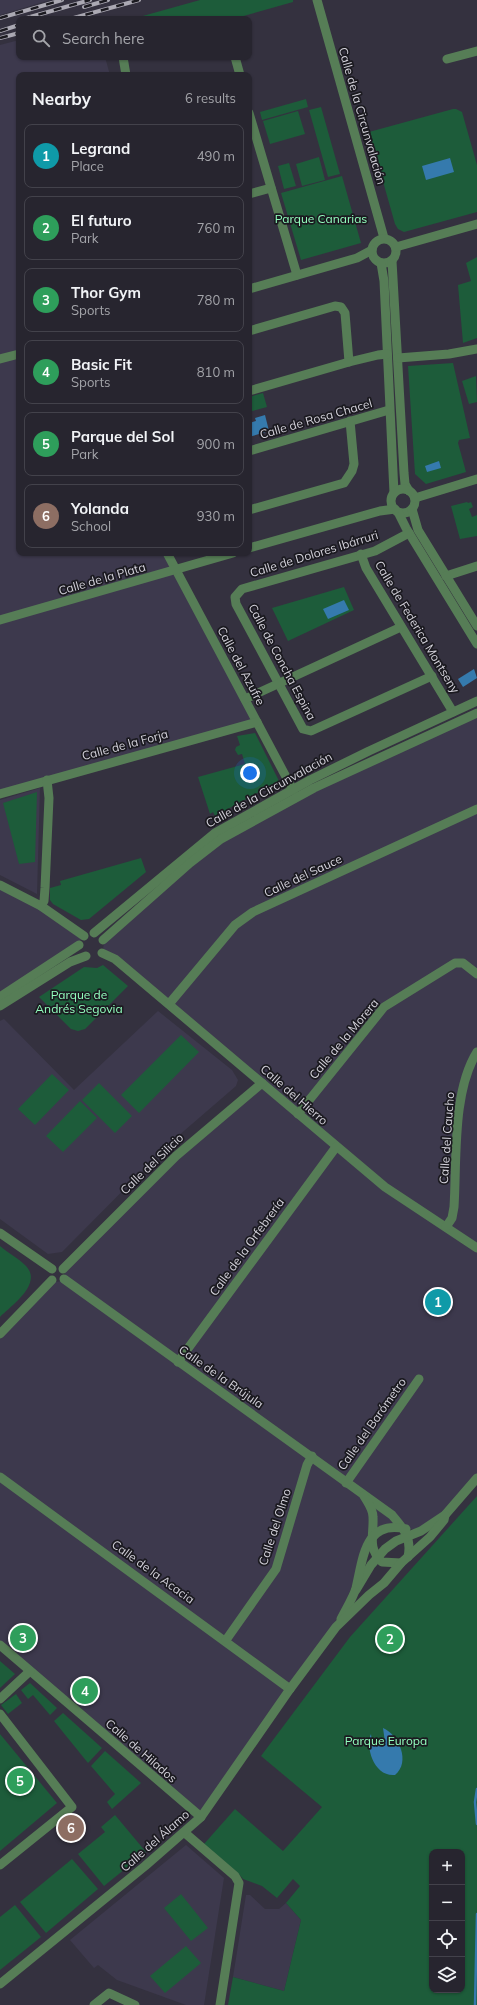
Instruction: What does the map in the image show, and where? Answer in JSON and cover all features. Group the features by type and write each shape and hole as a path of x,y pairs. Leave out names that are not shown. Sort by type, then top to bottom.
{"street":[{"name":"Calle de la Circunvalación","path":"317,0 384,238"},
{"path":"447,59 477,51"},
{"path":"124,60 126,72"},
{"path":"236,60 239,72"},
{"path":"252,123 297,275"},
{"path":"252,193 271,188"},
{"path":"396,246 477,224"},
{"path":"415,498 409,490 404,473 392,261 397,252 396,246 393,242 384,238 376,242 376,257 387,354 394,494 391,502 477,644"},
{"path":"252,288 357,258 376,257 392,261"},
{"path":"252,330 335,306 341,307 345,313 349,362"},
{"path":"398,358 449,354 477,349"},
{"path":"252,390 349,362 387,354"},
{"path":"0,359 16,355"},
{"name":"Calle de Rosa Chacel","path":"252,450 389,410"},
{"path":"252,509 344,483 352,471 354,464 350,421"},
{"path":"415,498 477,479"},
{"path":"394,494 403,489 409,490"},
{"path":"415,498 412,510 418,530 477,626"},
{"path":"252,547 380,511 396,511 403,513 412,510"},
{"name":"Calle de Dolores Ibárruri","path":"236,604 235,597 242,589 361,554 376,551 409,533"},
{"name":"Calle de Federica Montseny","path":"361,554 366,568 453,712"},
{"name":"Calle del Azufre","path":"169,556 293,790"},
{"name":"Calle de la Plata","path":"0,620 223,556"},
{"path":"446,576 477,566"},
{"name":"Calle de Concha Espina","path":"236,604 303,729 307,731 311,731 432,676"},
{"path":"245,699 401,627"},
{"name":"Calle de la Circunvalación","path":"94,933 208,838 293,790 369,751 477,701"},
{"name":"Calle de la Circunvalación","path":"103,940 190,863 221,839 314,788 477,713"},
{"name":"Calle de la Forja","path":"0,794 257,722"},
{"path":"41,906 44,901 46,881 49,798 47,780"},
{"name":"Calle del Sauce","path":"169,1004 235,925 253,912 477,809"},
{"path":"0,885 41,906 84,936"},
{"path":"0,997 80,945 84,936 94,933 103,940 104,946 102,953 94,957 86,956 70,962 0,1006"},
{"path":"80,945 81,951 86,956"},
{"name":"Calle del Hierro","path":"102,953 115,959 385,1187 477,1248"},
{"name":"Calle de la Morera","path":"298,1114 384,1007 455,963 464,964 477,974"},
{"name":"Calle del Caucho","path":"446,1227 452,1218 454,1207 460,1097 465,1078 477,1052"},
{"name":"Calle del Silicio","path":"63,1269 176,1156 262,1083"},
{"name":"Calle de la Orfebrería","path":"178,1362 336,1146"},
{"path":"0,1232 52,1269 60,1267 63,1269 65,1272 64,1279 56,1282 52,1280"},
{"path":"52,1269 50,1273 52,1280"},
{"name":"Calle de la Brújula","path":"64,1279 392,1515 405,1532"},
{"path":"0,1334 52,1280"},
{"name":"Calle del Barómetro","path":"346,1482 419,1379"},
{"name":"Calle del Olmo","path":"226,1640 276,1569 307,1465 312,1456"},
{"name":"Calle de la Acacia","path":"0,1476 226,1640 290,1689"},
{"path":"371,1539 388,1528 405,1532 421,1531 445,1514 477,1478"},
{"name":"Calle de la Brújula","path":"363,1495 371,1509 373,1525"},
{"name":"Calle del Álamo","path":"336,1627 369,1595 384,1583 404,1560 430,1537 444,1520 445,1514"},
{"name":"Calle del Álamo","path":"373,1525 371,1539 374,1552 377,1557"},
{"path":"377,1557 382,1562 388,1564 404,1560 410,1547 405,1532"},
{"name":"Calle del Álamo","path":"0,1984 185,1833 201,1817 290,1689 336,1627 356,1590 377,1557 405,1532"},
{"name":"Calle del Álamo","path":"356,1590 364,1550 371,1539"},
{"name":"Calle de Hilados","path":"0,1645 201,1817"},
{"path":"0,1699 30,1671"},
{"path":"0,1714 72,1807 0,1865"},
{"path":"185,1833 235,1876 239,1883 220,2005"},
{"path":"94,2005 109,1993 135,2005"}],"shaded area":[{"path":"0,0 50,0 0,15"},
{"path":"16,41 16,60 106,60 109,72 16,72 16,556 169,556 257,722 0,794 0,45"},
{"path":"477,713 477,1478 445,1515 421,1531 403,1528 378,1533 359,1568 336,1627 201,1817 0,1645 0,1334 52,1280 56,1282 61,1281 65,1276 65,1272 132,1200 262,1083 103,949 104,943 190,863 283,805"},
{"path":"40,788 37,894 0,875 0,800"},
{"path":"0,885 20,895 81,939 80,942 0,997"},
{"path":"158,1011 232,1070 238,1080 236,1086 170,1143 62,1252 48,1254 0,1219 0,1021 4,1019 74,1090"},
{"path":"186,1845 224,1878 204,2005 186,2005 117,1980 98,1965 94,1968 70,1940"},
{"path":"246,1895 250,1895 265,1909 279,1909 286,1903 301,1920 284,1991 233,1977"}],"green space":[{"path":"200,0 293,0 293,2 244,16 143,16"},
{"path":"306,99 308,107 262,120 260,112"},
{"path":"321,107 340,174 328,177 309,110"},
{"path":"453,109 462,112 477,165 477,212 404,232 398,229 395,224 369,132"},
{"path":"298,111 305,134 270,144 263,121"},
{"path":"319,157 325,180 302,186 296,164"},
{"path":"289,163 296,186 284,189 278,166"},
{"name":"Parque Canarias","path":"342,176 361,243 301,260 281,193"},
{"path":"477,257 477,338 463,343 458,285 471,281 466,263"},
{"path":"453,363 470,438 459,440 458,443 466,472 426,484 415,474 408,366"},
{"path":"476,376 477,402 469,404 462,381"},
{"path":"263,393 267,407 252,411 252,396"},
{"path":"471,502 473,507 469,509 472,517 477,515 477,536 460,539 451,506"},
{"path":"344,587 354,610 288,641 272,608"},
{"path":"255,733 279,781 215,816 213,812 210,814 198,777 245,764 242,754 238,755 235,750 236,747 240,745 237,736"},
{"path":"37,792 35,862 19,864 3,803"},
{"path":"141,858 146,872 89,919 81,920 53,904 50,900 50,888 61,885 60,881"},
{"name":"Parque de Andrés Segovia","path":"103,965 128,986 85,1029 78,1031 71,1029 39,997 84,967 97,968"},
{"path":"181,1035 199,1052 139,1113 121,1095"},
{"path":"52,1074 69,1090 35,1125 18,1109"},
{"path":"99,1083 132,1116 115,1133 82,1100"},
{"path":"80,1101 97,1118 63,1152 46,1136"},
{"path":"0,1246 25,1265 30,1272 31,1279 29,1286 24,1293 0,1317"},
{"name":"Parque Europa","path":"477,1496 477,2005 228,2005 233,1977 284,1991 301,1920 286,1903 300,1886 293,1879 277,1898 262,1886 243,1879 204,1844 235,1809 283,1851 322,1807 261,1756 350,1637"},
{"path":"0,1661 15,1674 0,1688"},
{"path":"30,1683 57,1708 50,1715 33,1695 28,1699 21,1690"},
{"path":"16,1694 22,1703 8,1714 1,1705"},
{"path":"63,1713 102,1748 88,1763 54,1721"},
{"path":"0,1734 57,1803 0,1851"},
{"path":"105,1751 141,1783 112,1809 107,1802 115,1794 91,1766"},
{"path":"115,1815 146,1852 104,1886 78,1854 105,1832 101,1827"},
{"path":"72,1859 98,1889 46,1933 20,1902"},
{"path":"181,1894 208,1928 191,1941 164,1908"},
{"path":"15,1905 41,1937 0,1970 0,1917"},
{"path":"186,1946 201,1963 165,1993 150,1976"}],"water":[{"path":"450,158 454,172 426,180 422,166"},
{"path":"265,415 269,431 252,436 252,422 256,421 255,418"},
{"path":"439,461 441,468 427,472 425,466"},
{"path":"344,600 349,610 328,619 323,609"},
{"path":"474,669 477,678 463,687 458,679"},
{"path":"383,1728 394,1736 401,1749 402,1763 400,1770 395,1775 382,1771 373,1760 370,1753 369,1740 371,1734 372,1743 385,1742"}],"waterway":[{"path":"477,1789 475,1802 477,1824"},
{"path":"475,2005 477,1914"}],"railway":[{"path":"0,18 62,0"},
{"path":"34,16 90,0"},
{"path":"84,7 108,0"},
{"path":"81,16 139,0"},
{"path":"0,31 16,26"},
{"path":"0,38 16,34"}],"place":[{"name":"Legrand","path":"438,1302"},
{"name":"Thor Gym","path":"23,1638"},
{"name":"El futuro","path":"390,1639"},
{"name":"Basic Fit","path":"85,1691"},
{"name":"Parque del Sol","path":"20,1781"},
{"name":"Yolanda","path":"71,1828"}]}
